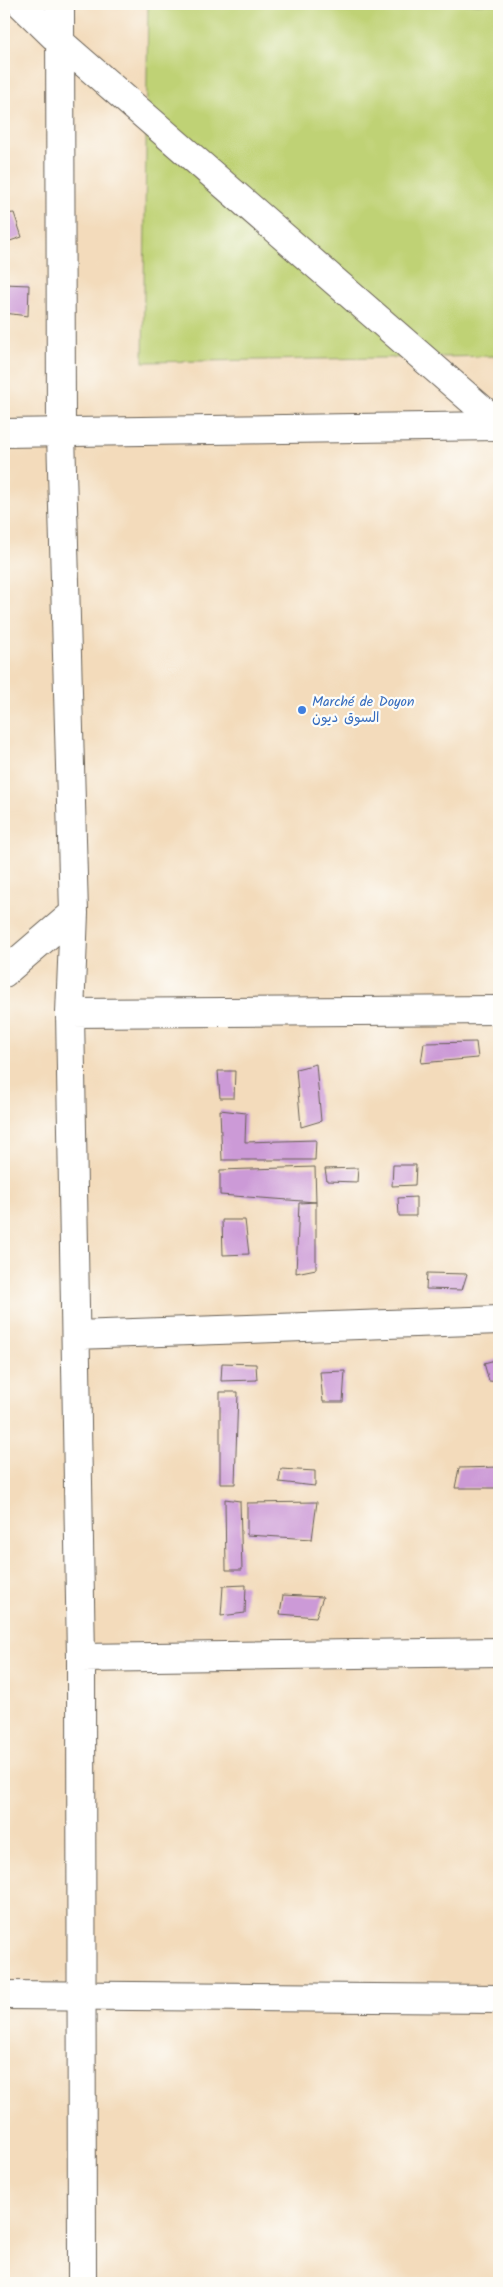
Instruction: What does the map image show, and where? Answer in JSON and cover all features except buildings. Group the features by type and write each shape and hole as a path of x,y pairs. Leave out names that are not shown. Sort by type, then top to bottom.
{"street":[{"path":"22,4 60,42 499,425"},
{"path":"60,4 61,433 74,913 70,1013 82,1658 80,1994 82,2283"},
{"path":"4,433 499,425"},
{"path":"4,973 74,913"},
{"path":"70,1013 499,1010"},
{"path":"76,1335 499,1320"},
{"path":"82,1658 499,1652"},
{"path":"4,1995 80,1994 499,1999"}],"green space":[{"path":"148,4 499,4 499,356 143,362"}],"place":[{"name":"Marché de Doyon السوق ديون","path":"302,710"}]}
